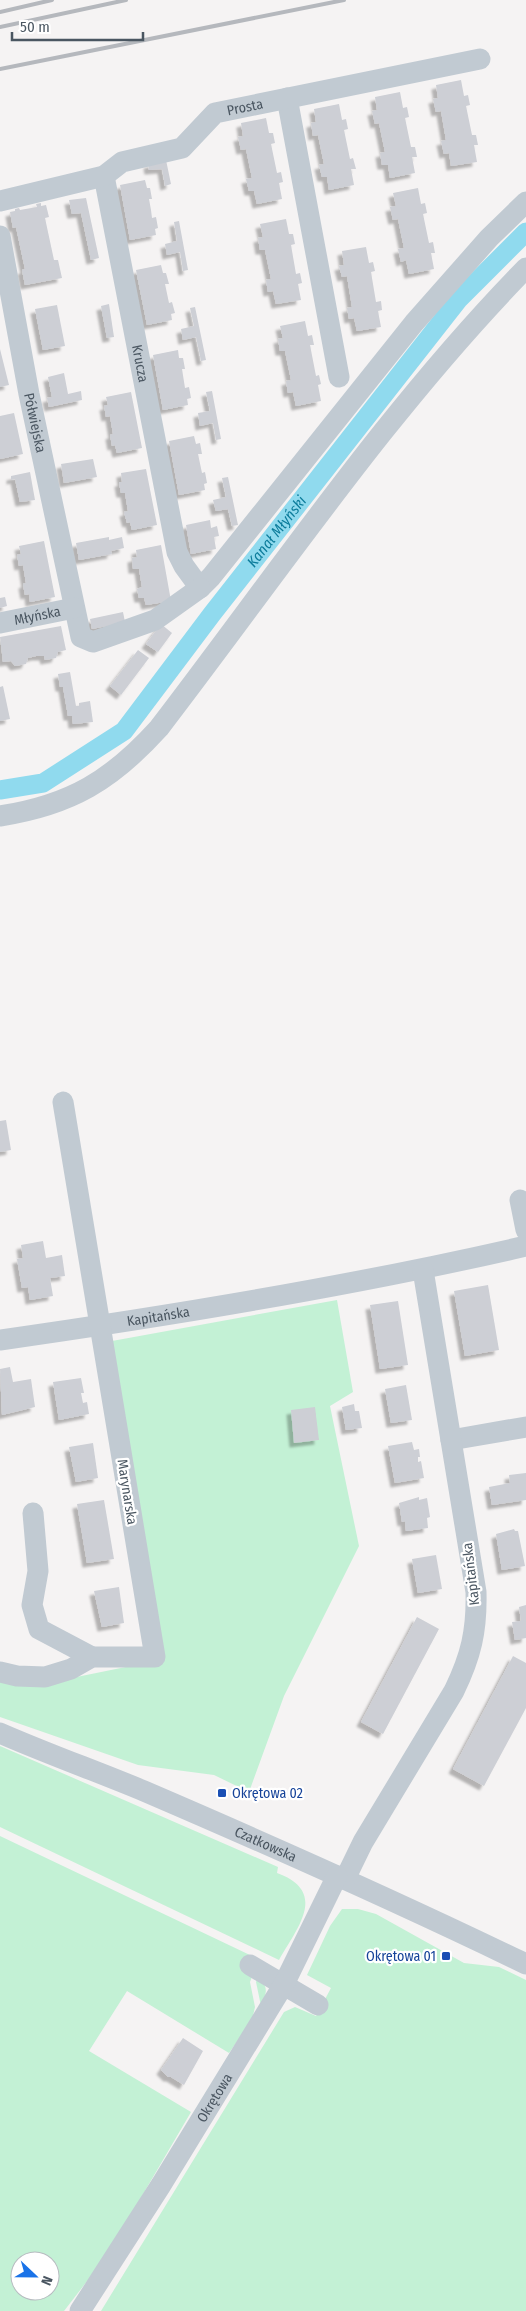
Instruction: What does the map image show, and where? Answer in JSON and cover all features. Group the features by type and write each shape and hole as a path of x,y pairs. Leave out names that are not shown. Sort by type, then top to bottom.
{"street":[{"name":"Prosta","path":"0,200 104,176 122,162 182,148 215,113 480,59"},
{"path":"287,98 339,377"},
{"name":"Krucza","path":"104,176 177,552 184,566 200,588"},
{"path":"200,588 211,577 357,397 414,323 489,238 526,202"},
{"name":"Półwiejska","path":"0,236 29,394 80,637 93,642 155,620 200,588"},
{"path":"0,816 23,812 78,794 104,779 145,743 184,695 248,608 406,404 491,304 526,268"},
{"name":"Młyńska","path":"0,623 74,608"},
{"name":"Marynarska","path":"63,1102 155,1657 92,1657"},
{"path":"520,1200 526,1230"},
{"name":"Kapitańska","path":"99,1326 423,1270 526,1246"},
{"name":"Kapitańska","path":"341,1877 454,1691 466,1666 473,1644 476,1625 476,1592 423,1270"},
{"path":"0,1340 99,1326"},
{"path":"451,1440 526,1427"},
{"path":"33,1513 38,1571 32,1605 39,1629 92,1657"},
{"path":"0,1672 17,1676 45,1677 71,1669 92,1657"},
{"name":"Czatkowska","path":"0,1733 142,1790 341,1877 526,1964"},
{"name":"Okrętowa","path":"80,2311 161,2185 284,1984 341,1877"},
{"path":"250,1965 318,2005"}],"green space":[{"path":"337,1300 353,1392 330,1406 359,1546 284,1696 249,1792 214,1775 138,1765 0,1717 0,1680 57,1681 160,1660 112,1341"},
{"path":"0,1746 278,1867 277,1873 293,1881 302,1890 305,1900 304,1912 300,1923 279,1960 0,1827"},
{"path":"0,1836 252,1956 253,1974 250,1982 255,2007 252,2020 229,2053 127,1991 89,2051 191,2112 108,2254 64,2311 0,2311"},
{"path":"342,1909 358,1909 376,1914 464,1963 499,1967 526,1980 526,2311 101,2311 284,2012 295,2007 316,2016 331,1988 307,1975 330,1926"},
{"path":"258,1977 266,1990 261,2006 256,1982"}],"building":[{"path":"461,80 464,96 468,95 470,105 466,106 472,135 476,135 478,145 474,145 477,162 451,166 449,153 444,154 441,141 446,140 441,111 436,112 433,99 438,98 436,85"},
{"path":"400,92 403,108 407,107 409,117 405,118 411,147 415,147 417,157 412,157 415,173 390,178 388,165 382,165 380,153 385,152 379,123 375,124 372,111 377,110 375,97"},
{"path":"339,104 342,120 346,119 348,129 344,130 350,159 353,158 356,169 351,169 354,185 329,190 327,177 322,177 319,165 324,164 318,135 313,136 311,123 316,122 314,109"},
{"path":"266,118 269,133 273,133 275,143 271,144 277,173 281,172 283,182 279,183 282,199 257,204 254,191 249,191 246,179 252,178 246,149 241,150 238,137 243,136 241,123"},
{"path":"166,160 171,184 165,186 162,169 149,170 148,164"},
{"path":"145,180 147,188 150,188 152,199 149,199 152,218 156,217 158,228 155,229 156,235 130,240 120,185"},
{"path":"418,188 421,204 425,203 427,213 423,214 429,243 433,242 435,253 431,253 434,269 409,274 406,260 401,262 398,249 404,248 398,219 393,220 390,207 396,206 393,193"},
{"path":"86,198 99,258 91,260 81,213 72,214 69,200"},
{"path":"41,203 41,206 46,205 49,217 45,218 54,260 58,260 62,278 25,285 22,270 25,269 16,227 13,228 10,212 19,208 20,210 37,207 36,204"},
{"path":"286,219 289,234 293,234 295,244 291,245 296,274 300,273 302,283 298,284 301,300 276,304 273,291 268,292 266,280 271,279 265,250 260,250 258,238 263,237 260,224"},
{"path":"179,221 188,270 183,271 180,252 167,255 165,244 177,241 174,222"},
{"path":"366,247 369,263 373,262 375,271 371,272 376,302 381,301 382,310 378,311 381,327 357,331 354,318 349,319 347,308 352,307 347,276 342,277 339,266 344,265 342,251"},
{"path":"161,265 163,273 166,273 169,284 165,284 169,303 172,302 175,313 171,314 172,320 147,325 136,270"},
{"path":"109,304 114,337 107,338 101,306"},
{"path":"57,305 65,346 43,350 35,309"},
{"path":"195,307 206,360 201,361 196,337 183,340 181,329 194,326 190,308"},
{"path":"305,321 308,336 312,335 314,345 310,345 316,376 319,375 321,384 318,385 321,401 296,406 293,392 288,393 286,381 291,380 285,351 280,351 278,339 283,338 280,326"},
{"path":"0,349 9,385 0,387"},
{"path":"178,350 179,358 183,358 185,369 182,369 185,388 189,387 191,398 187,399 188,405 163,410 153,355"},
{"path":"64,373 68,394 81,391 82,400 49,407 47,398 52,397 48,377"},
{"path":"212,391 221,439 216,440 213,423 200,426 198,413 210,411 206,392"},
{"path":"131,392 142,448 117,453 115,445 112,446 110,435 113,434 110,416 106,417 104,406 108,405 106,397"},
{"path":"14,413 23,454 0,459 0,416"},
{"path":"194,436 196,444 200,443 202,454 198,454 202,473 205,472 207,483 204,484 205,490 179,495 169,441"},
{"path":"93,459 97,477 64,483 61,464"},
{"path":"146,469 157,525 132,530 130,522 127,523 124,512 128,511 125,493 121,493 120,488 119,482 122,482 121,473"},
{"path":"30,472 35,500 20,502 15,479 11,480 11,476"},
{"path":"228,477 238,525 232,526 228,509 216,511 213,500 226,497 222,478"},
{"path":"210,520 211,528 217,526 219,536 214,537 216,549 191,554 186,525"},
{"path":"109,537 109,540 122,537 124,548 111,551 112,554 79,560 76,543"},
{"path":"44,541 55,597 30,602 29,594 25,595 24,590 23,584 26,583 23,565 19,566 17,555 21,554 19,546"},
{"path":"161,545 171,601 146,605 144,598 139,598 137,589 142,587 139,569 133,569 132,558 137,557 136,550"},
{"path":"5,597 7,606 0,608 0,598"},
{"path":"123,612 125,622 92,629 90,619"},
{"path":"161,624 172,633 158,652 146,644"},
{"path":"61,626 66,650 58,652 56,658 45,660 44,656 36,656 28,658 26,664 15,666 11,661 3,662 0,637"},
{"path":"138,650 149,658 121,695 110,686"},
{"path":"70,672 76,706 79,706 79,703 90,701 93,722 73,724 72,716 68,716 63,687 60,687 58,674"},
{"path":"3,686 10,719 0,721 0,687"},
{"path":"6,1120 11,1150 0,1152 0,1121"},
{"path":"43,1241 46,1258 62,1255 65,1276 50,1278 53,1296 30,1300 28,1287 22,1288 17,1259 23,1258 21,1245"},
{"path":"488,1285 499,1350 465,1356 454,1291"},
{"path":"398,1301 408,1365 380,1369 370,1305"},
{"path":"10,1367 13,1382 31,1379 35,1407 2,1415 0,1369"},
{"path":"81,1378 84,1393 81,1393 83,1403 87,1402 89,1414 59,1420 53,1382"},
{"path":"406,1385 412,1420 391,1423 385,1389"},
{"path":"354,1404 355,1411 359,1411 362,1428 346,1430 342,1407"},
{"path":"315,1407 319,1440 294,1443 291,1410"},
{"path":"412,1442 414,1450 419,1449 420,1457 418,1457 418,1462 421,1461 424,1478 395,1483 388,1446"},
{"path":"93,1443 98,1478 76,1482 69,1447"},
{"path":"526,1473 526,1500 492,1505 489,1487 510,1483 509,1475"},
{"path":"419,1497 419,1500 427,1498 430,1517 427,1518 428,1528 406,1531 405,1521 402,1522 399,1503"},
{"path":"104,1500 114,1559 87,1563 77,1504"},
{"path":"514,1529 518,1531 525,1566 502,1570 496,1534"},
{"path":"436,1555 442,1589 418,1593 412,1559"},
{"path":"119,1587 124,1623 102,1627 94,1591"},
{"path":"526,1605 526,1638 515,1640 512,1622 521,1621 519,1607"},
{"path":"417,1617 439,1629 383,1734 361,1722"},
{"path":"513,1656 526,1663 526,1708 484,1786 453,1769"},
{"path":"183,2038 203,2051 184,2085 168,2077 161,2070"}],"waterway":[{"name":"Kanał Młyński","path":"0,790 43,783 124,731 212,614 459,299 526,232"}],"railway":[{"path":"0,12 52,0"},
{"path":"0,27 126,0"},
{"path":"0,69 344,0"}],"place":[{"name":"Okrętowa 02","path":"222,1793"},
{"name":"Okrętowa 01","path":"446,1956"}]}
